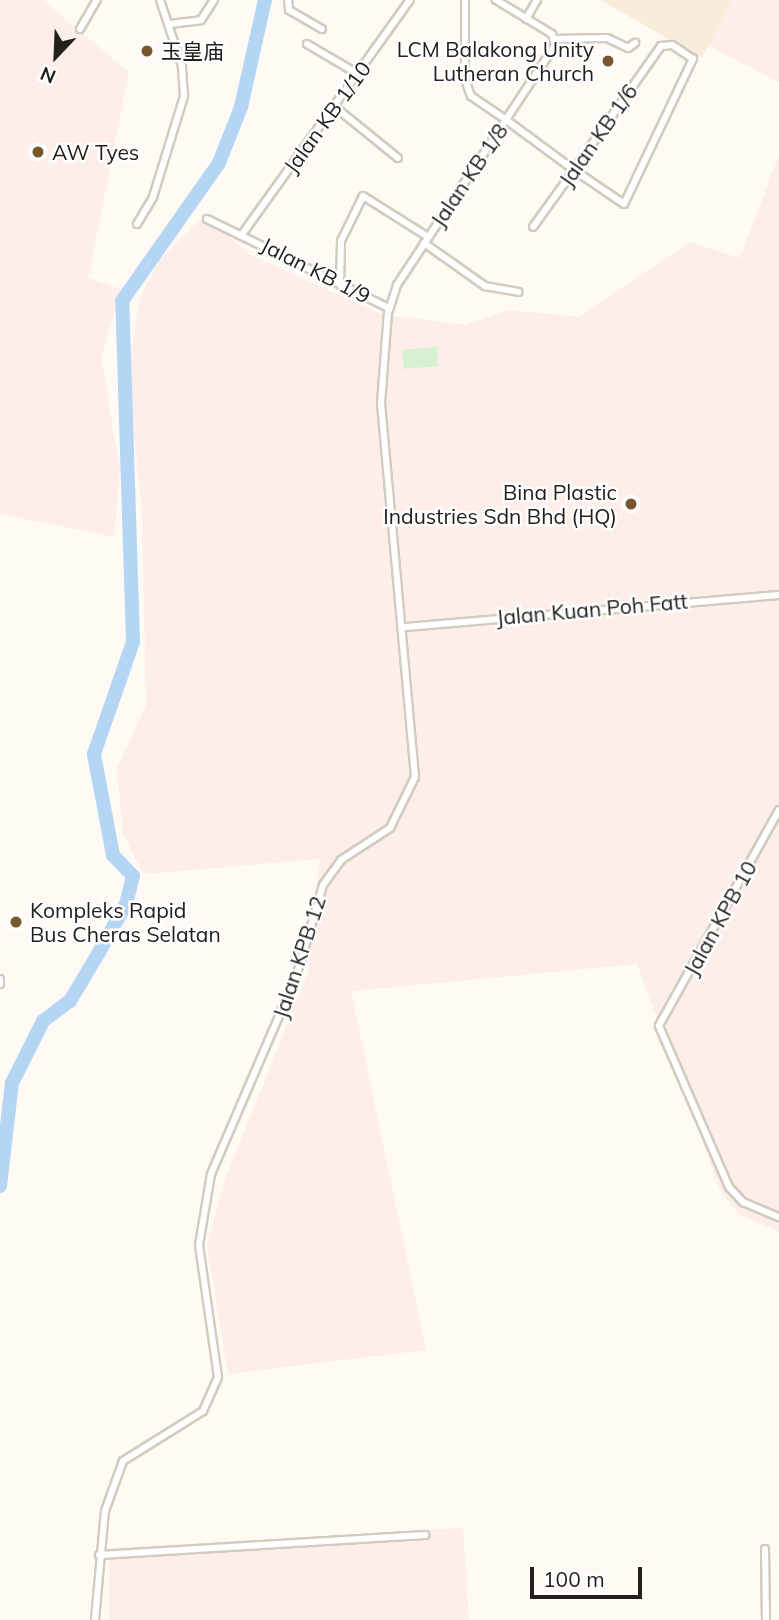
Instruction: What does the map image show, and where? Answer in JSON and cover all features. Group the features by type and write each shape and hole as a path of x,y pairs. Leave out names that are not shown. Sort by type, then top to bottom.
{"street":[{"path":"79,29 97,0"},
{"path":"137,224 153,197 184,96 170,24 160,0"},
{"path":"170,24 201,20 214,0"},
{"path":"288,0 289,10 322,29"},
{"name":"Jalan KB 1/10","path":"243,233 410,0"},
{"path":"465,0 466,87 574,170"},
{"path":"496,0 555,42 607,38 628,48 635,43"},
{"path":"526,19 537,0"},
{"name":"Jalan KB 1/8","path":"389,308 426,240 555,42"},
{"name":"Jalan KB 1/6","path":"533,227 664,43 690,55 692,65 624,204 574,170"},
{"path":"307,44 358,74"},
{"path":"335,107 398,158"},
{"path":"340,285 341,241 363,196 485,286 518,292"},
{"name":"Jalan KB 1/9","path":"207,219 243,233 389,308"},
{"name":"Jalan KPB 12","path":"95,1620 104,1511 123,1461 203,1411 213,1395 218,1377 199,1245 204,1197 296,977 323,885 341,860 390,828 412,784 417,755 381,403 389,308"},
{"name":"Jalan Kuan Poh Fatt","path":"405,627 779,595"},
{"name":"Jalan KPB 10","path":"779,810 659,1026 729,1186 743,1202 779,1217"},
{"path":"99,1555 425,1535"},
{"path":"765,1549 766,1620"}],"shaded area":[{"path":"0,0 42,0 129,72 88,278 121,289 101,357 120,469 114,537 0,514"},
{"path":"600,0 732,0 702,58"},
{"path":"695,0 779,0 779,82 681,32"},
{"path":"779,155 779,1232 740,1215 721,1192 637,964 351,991 426,1350 228,1374 207,1245 224,1182 308,973 320,859 143,874 123,833 117,769 146,705 142,514 128,371 140,298 160,259 206,215 249,254 381,314 464,325 509,310 580,317 690,242 740,258"},
{"path":"463,1528 469,1620 109,1620 109,1548"}],"green space":[{"path":"437,347 438,366 404,369 402,350"}],"waterway":[{"path":"0,1186 12,1083 43,1021 70,1001 98,954 126,904 133,876 113,855 94,754 133,642 122,301 219,163 241,107 265,0"}],"place":[{"name":"玉皇庙","path":"147,51"},
{"name":"LCM Balakong Unity Lutheran Church","path":"608,61"},
{"name":"AW Tyes","path":"38,152"},
{"name":"Bina Plastic Industries Sdn Bhd (HQ)","path":"631,504"},
{"name":"Kompleks Rapid Bus Cheras Selatan","path":"16,922"}]}
